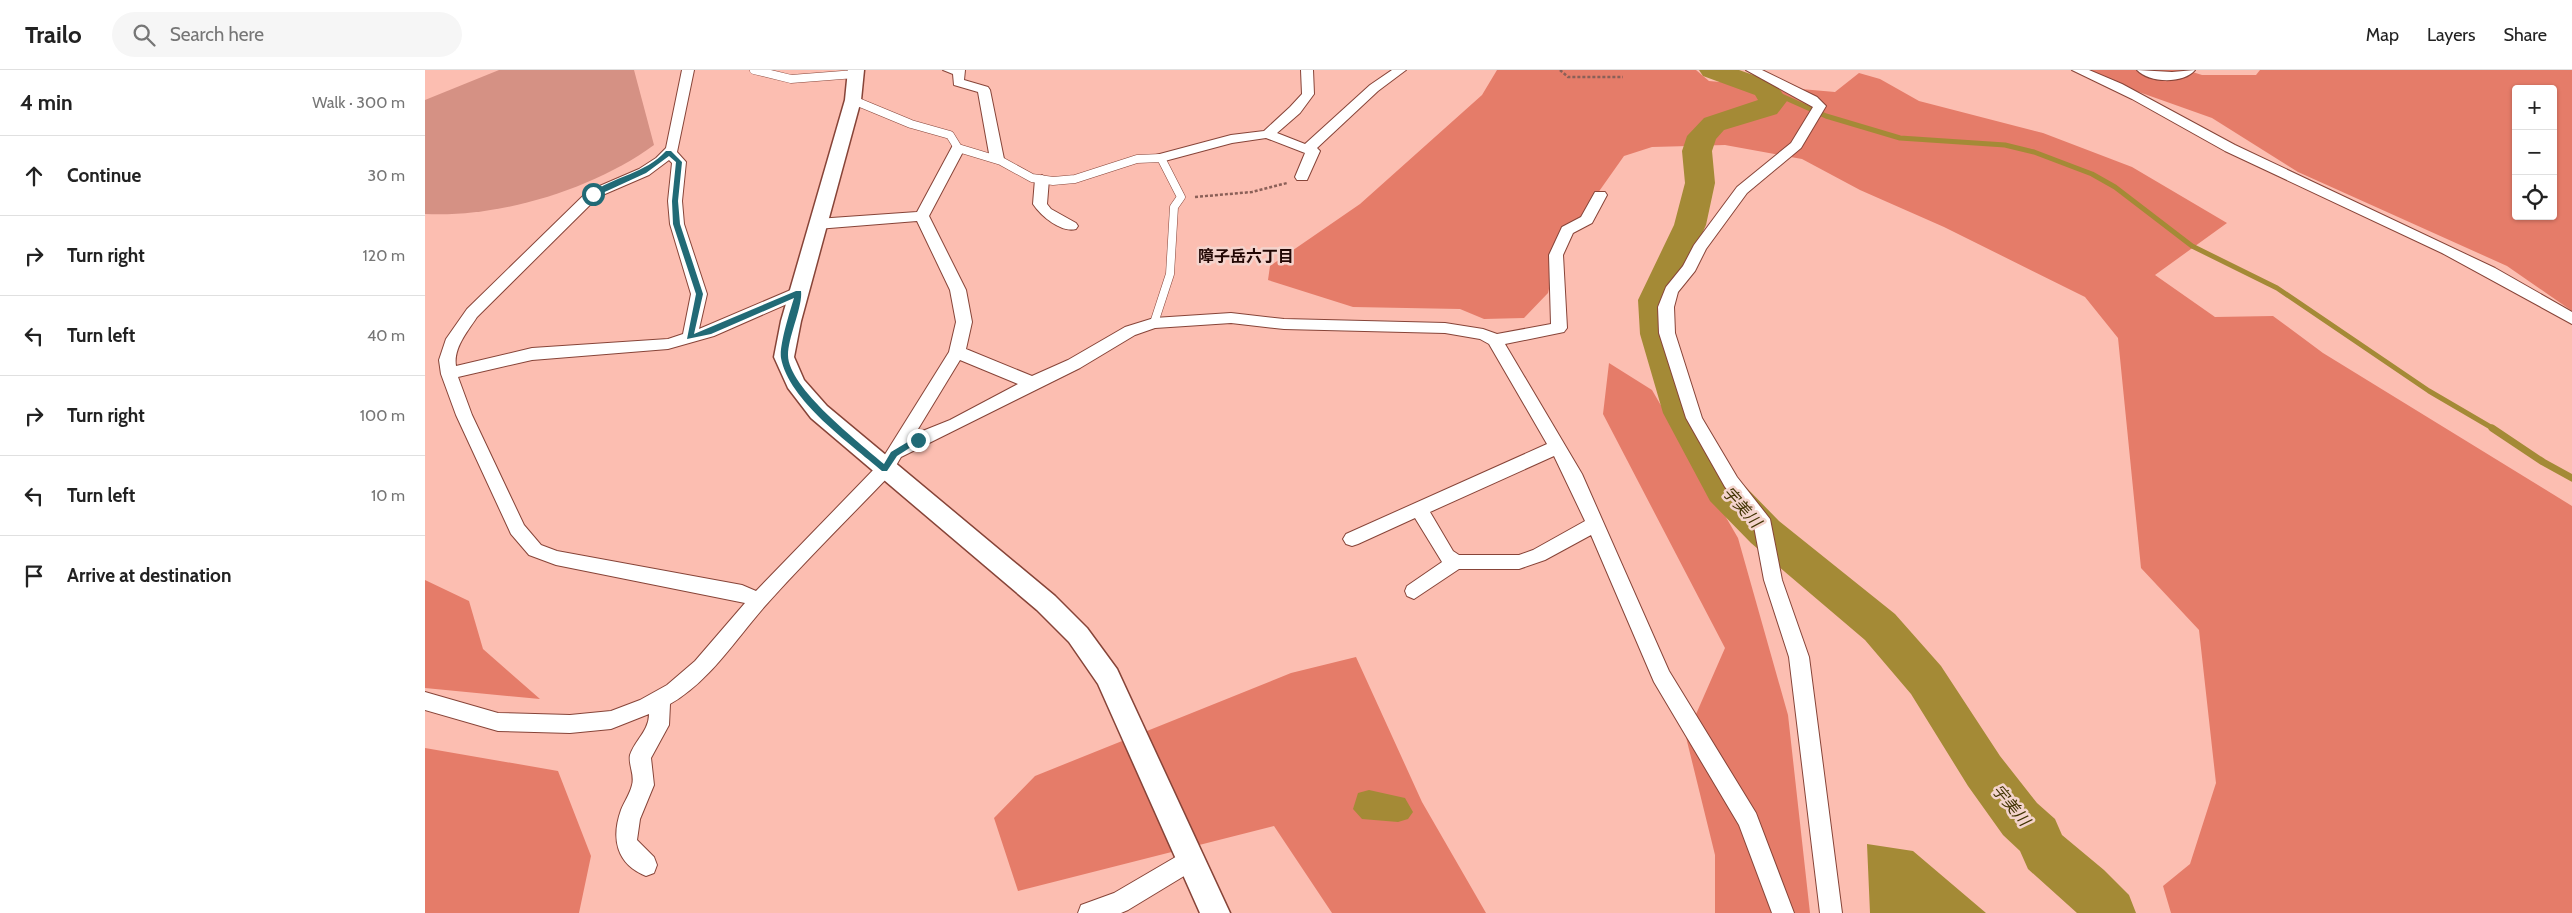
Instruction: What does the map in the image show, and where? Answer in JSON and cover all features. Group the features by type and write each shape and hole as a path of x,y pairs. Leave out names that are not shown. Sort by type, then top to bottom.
{"street":[{"path":"689,70 672,149 661,161 644,172 593,194 472,313 454,339 447,360 449,374 464,415 517,529 535,550 557,558 742,593 759,600"},
{"path":"949,70 959,71 958,82 984,90 997,159"},
{"path":"1161,158 1231,139 1268,134 1295,110 1308,94 1307,70"},
{"path":"1308,149 1374,88 1400,70"},
{"path":"1751,70 1812,100 1820,106 1796,145 1742,190 1699,248 1690,268 1671,292 1666,307 1667,333 1694,418 1731,482 1761,519 1773,580 1799,657 1831,913"},
{"path":"2078,70 2101,78 2227,147 2489,269 2572,319"},
{"path":"2143,70 2162,76 2180,76 2189,70"},
{"path":"856,72 853,100 791,320 784,357 795,383 819,412 889,461 1079,634 1108,677 1215,913"},
{"path":"1268,134 1281,141 1313,151 1301,177"},
{"path":"922,216 958,148"},
{"path":"669,152 679,162 675,201 677,224 699,294 690,337"},
{"path":"1042,179 1040,204 1046,212 1071,226"},
{"path":"1495,340 1559,328 1556,255 1567,230 1587,220 1599,195"},
{"path":"817,224 922,216"},
{"path":"889,461 957,352 964,322 958,290 922,216"},
{"path":"449,374 470,367 532,354 667,344 708,332 799,293"},
{"path":"425,701 498,722 570,724 611,720 660,698 702,667 759,600 889,461 918,440 956,424 1074,364 1131,331 1154,323 1231,318 1284,324 1445,328 1483,334 1495,340 1573,474 1661,676 1748,820 1783,913"},
{"path":"957,352 1032,384"},
{"path":"1352,539 1557,447"},
{"path":"1419,509 1447,556 1456,562 1519,562 1539,555 1595,524"},
{"path":"1414,591 1456,562"},
{"path":"646,865 633,854 625,842 629,818 641,794 645,776 640,756 659,725 660,698"},
{"path":"1089,913 1120,902 1191,859"}],"lane":[{"path":"754,70 769,78 788,81 856,72"},
{"path":"853,100 911,124 950,136 958,148 997,159 1032,178 1075,179 1137,159 1161,158 1164,167 1178,184 1181,197 1174,207 1170,274 1154,323"}],"path":[{"path":"1560,70 1568,77 1623,77"},
{"path":"1181,197 1220,196 1251,192 1283,184 1301,177"}],"shaded area":[{"path":"499,70 634,70 654,145 630,161 603,175 545,198 515,206 484,211 425,214 425,100"},
{"path":"1497,70 1696,70 1709,81 1835,92 1859,73 1880,79 1919,101 2043,133 2132,167 2227,223 2155,275 2215,317 2273,316 2323,353 2572,506 2572,913 2171,913 2163,886 2190,864 2216,783 2199,630 2141,568 2118,338 2085,297 1944,227 1860,190 1802,159 1725,145 1652,147 1624,156 1559,248 1548,293 1524,318 1484,319 1460,309 1353,307 1268,280 1270,266 1360,204 1482,95"},
{"path":"2077,70 2186,70 2202,75 2256,75 2260,70 2572,70 2572,311 2507,266 2298,172 2212,118"},
{"path":"1609,363 1652,390 1738,538 1788,715 1810,913 1715,913 1715,855 1686,737 1725,648 1603,414"},
{"path":"425,580 469,601 483,649 540,699 425,688"},
{"path":"1356,657 1422,802 1486,913 1332,913 1274,826 1018,891 994,818 1035,776 1291,673"},
{"path":"425,748 558,771 591,856 579,913 425,913"},
{"path":"1369,790 1405,798 1413,812 1408,819 1398,822 1362,819 1353,809 1358,793"},
{"path":"1867,844 1913,851 1986,913 1870,913"}],"waterway":[{"name":"宇美川","path":"1713,70 1766,89 1773,101 1767,108 1714,124 1702,136 1697,151 1700,183 1690,225 1655,300 1657,334 1681,413 1724,490 1765,532 1880,627 1926,680 1984,771 2020,819 2038,835 2045,852 2087,887 2111,913"},
{"path":"1766,89 1826,116 1900,138 2005,145 2034,152 2092,174 2115,187 2192,246 2277,288 2429,391 2494,429"},
{"path":"2492,428 2543,462 2572,478"}],"district":[{"name":"障子岳六丁目","path":"1246,256"}],"route":[{"path":"593,194 644,172 661,161 669,152 679,162 675,201 677,224 694,271 699,294 690,337 708,332 799,293 791,320 784,357 795,383 819,412 885,469 894,454 918,440"}]}
